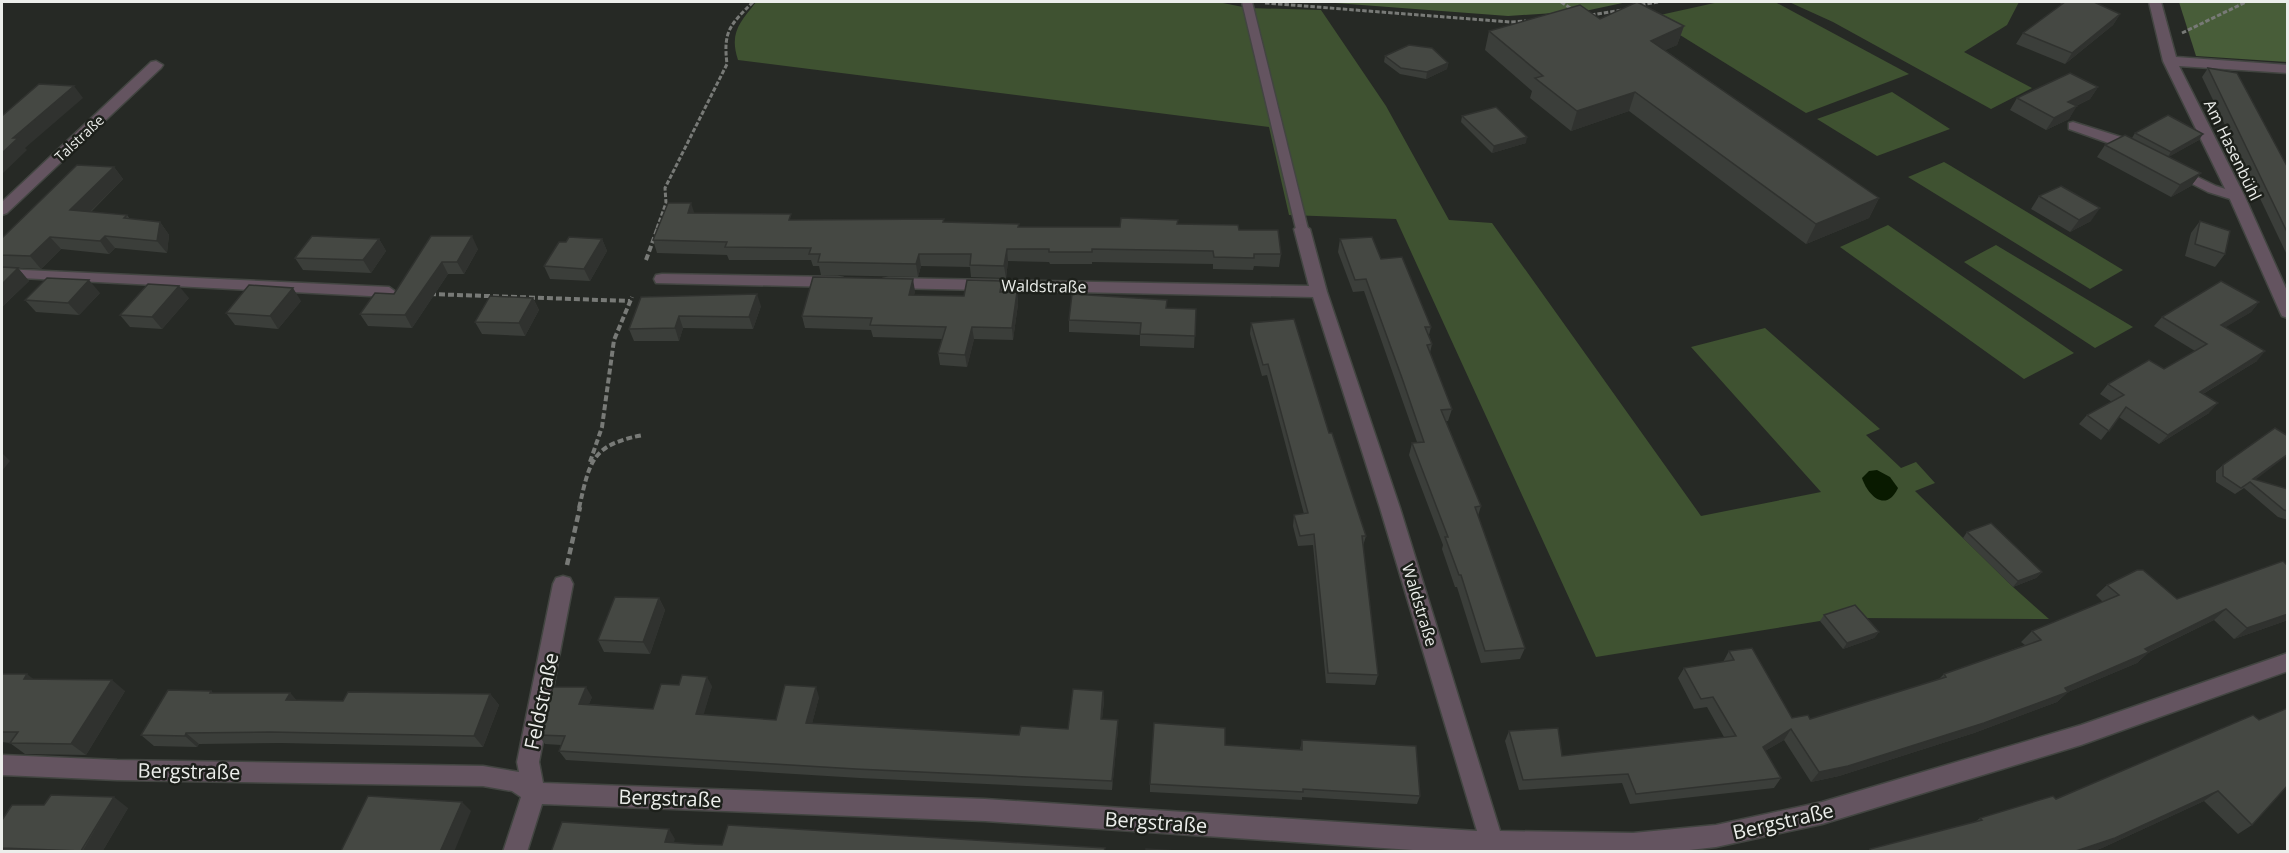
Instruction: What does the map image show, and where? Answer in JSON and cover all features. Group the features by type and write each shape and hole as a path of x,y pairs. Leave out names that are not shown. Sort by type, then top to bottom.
{"street":[{"name":"Am Hasenbühl","path":"2155,2 2170,61 2237,197 2288,312"},
{"path":"2170,61 2288,69"},
{"name":"Talstraße","path":"2,210 156,65"},
{"name":"Waldstraße","path":"1302,229 1319,292 1390,508 1492,847"},
{"path":"662,279 852,282"},
{"name":"Waldstraße","path":"876,283 1319,292"},
{"name":"Feldstraße","path":"516,852 534,793 528,762 563,584"},
{"name":"Bergstraße","path":"2,765 117,770 483,776 516,781 534,793 985,810 1492,847 1633,843 1716,836 1811,815 2080,735 2288,662"}],"lane":[{"path":"1247,2 1302,229"},
{"path":"2073,126 2120,141 2140,152"},
{"path":"2171,168 2212,189 2237,197"},
{"path":"2,273 389,292"}],"path":[{"path":"646,260 666,202 665,188 727,64 724,46 726,29 753,2"},
{"path":"1247,2 1510,22 1533,21"},
{"path":"1561,2 1575,12"},
{"path":"1639,6 1658,2"},
{"path":"2165,41 2246,2"},
{"path":"1582,17 1630,8"},
{"path":"389,292 631,299 614,340 602,427 589,465 563,584"},
{"path":"589,465 604,449 622,439 643,435"}],"shaded area":[{"path":"756,2 1218,2 1248,8 1321,10 1386,106 1449,220 1492,223 1701,516 1821,492 1691,347 1765,328 1880,429 1866,435 1901,468 1916,462 1935,483 1915,491 2049,619 1857,618 1851,611 1820,621 1596,657 1396,219 1289,215 1269,127 738,60 735,42 738,28"},
{"path":"1322,2 1627,2 1585,11 1508,16"},
{"path":"1719,2 1775,2 1909,74 1806,113 1651,17"},
{"path":"1789,2 2019,2 2007,25 1964,52 2032,88 1991,109 1833,22"},
{"path":"2179,2 2287,2 2287,62 2196,56"},
{"path":"1892,92 1950,129 1877,156 1817,119"},
{"path":"1944,162 2123,270 2090,289 1908,177"},
{"path":"1888,225 2074,353 2024,379 1840,247"},
{"path":"1996,245 2133,327 2095,348 1964,262"},
{"path":"1877,470 1890,477 1898,488 1888,500 1883,501 1873,496 1862,478 1869,471"}],"building":[{"path":"1637,2 1684,26 1651,41 1879,198 1816,224 1635,92 1577,111 1535,78 1543,76 1489,31 1580,5 1600,19"},
{"path":"2065,2 2094,2 2120,14 2072,53 2023,33"},
{"path":"1409,45 1432,48 1448,63 1427,72 1401,68 1385,56"},
{"path":"2208,68 2237,73 2288,168 2288,234"},
{"path":"2070,73 2098,87 2068,102 2077,106 2054,118 2017,98"},
{"path":"39,84 74,86 13,138 18,138 2,153 2,116"},
{"path":"1496,107 1527,137 1494,146 1462,116"},
{"path":"2168,115 2203,134 2171,152 2135,133"},
{"path":"2125,135 2201,173 2180,185 2105,145"},
{"path":"77,165 114,167 70,210 127,215 124,218 160,222 157,241 105,236 100,241 50,237 30,256 2,255 2,238"},
{"path":"2061,186 2100,208 2079,220 2039,196"},
{"path":"668,203 691,203 688,213 791,214 789,220 944,219 943,222 1019,224 1018,227 1120,227 1121,218 1178,220 1177,224 1238,225 1239,230 1278,230 1281,254 1254,254 1254,258 1214,257 1213,251 1092,249 1092,252 1049,252 1049,249 1007,249 1004,266 970,265 971,254 919,254 916,264 818,262 820,254 809,254 811,248 725,247 727,242 653,240"},
{"path":"2200,221 2230,231 2225,254 2195,244"},
{"path":"312,236 379,239 363,260 295,258"},
{"path":"431,236 472,236 457,262 442,262 405,315 360,314 375,293 394,294"},
{"path":"569,237 602,239 584,269 544,266 559,242 566,242"},
{"path":"1372,237 1381,259 1402,257 1431,327 1425,327 1432,344 1427,345 1452,409 1441,410 1481,506 1475,507 1525,648 1485,651 1461,575 1459,575 1445,537 1448,537 1412,443 1424,442 1402,378 1366,279 1355,280 1340,239"},
{"path":"2,267 18,268 2,284"},
{"path":"813,277 913,279 909,295 964,296 967,280 1002,281 1000,292 1017,292 1012,328 972,327 965,355 938,353 946,327 870,325 872,318 802,316"},
{"path":"47,278 89,280 68,303 25,300"},
{"path":"2221,281 2259,302 2221,325 2265,351 2200,392 2218,403 2168,435 2126,407 2109,431 2087,415 2124,395 2108,384 2149,360 2164,369 2207,344 2162,317"},
{"path":"148,284 179,286 152,317 120,315"},
{"path":"249,285 293,288 270,316 226,313"},
{"path":"757,294 749,317 679,316 675,328 629,329 641,297"},
{"path":"1072,294 1167,300 1166,308 1196,309 1195,336 1140,334 1141,323 1069,320"},
{"path":"490,296 533,298 519,323 475,322"},
{"path":"1294,319 1329,433 1332,433 1366,536 1362,536 1378,675 1328,673 1314,534 1300,536 1294,515 1308,513 1268,364 1263,365 1251,323"},
{"path":"2275,428 2288,436 2288,454 2253,479 2288,489 2288,511 2250,482 2241,488 2223,476 2223,465"},
{"path":"1991,523 2042,572 2018,581 1967,532"},
{"path":"2283,561 2288,563 2288,614 2247,628 2226,609 2145,649 2149,652 2065,688 2068,692 1984,723 1848,766 1819,772 1791,729 1763,747 1781,778 1636,794 1628,774 1523,780 1509,731 1558,728 1562,756 1736,736 1713,697 1701,699 1684,668 1734,660 1729,651 1752,648 1792,718 1808,715 1810,719 1946,677 1944,674 2041,640 2032,631 2119,595 2107,585 2137,570 2143,570 2177,599"},
{"path":"615,597 659,598 643,642 598,640"},
{"path":"1855,605 1879,632 1847,643 1824,615"},
{"path":"2,674 27,674 24,679 112,680 71,744 10,743 18,732 2,732"},
{"path":"682,675 707,677 696,714 776,720 785,685 816,687 806,723 1019,735 1021,726 1068,729 1073,689 1103,691 1101,719 1118,720 1112,781 856,769 559,751 565,736 538,735 543,707 547,707 553,687 586,687 579,704 653,709 661,684 679,685"},
{"path":"168,690 211,691 210,693 290,693 286,700 343,701 348,692 490,694 474,736 270,732 186,733 185,736 141,735"},
{"path":"2288,708 2288,785 2252,825 2218,791 2115,838 2073,852 1871,852 1870,849 1982,820 1980,818 2053,796 2056,799 2253,715 2259,720"},
{"path":"1154,723 1225,728 1225,745 1302,750 1302,740 1416,746 1420,796 1150,784"},
{"path":"51,795 114,797 81,851 2,848 2,820 12,805 44,805"},
{"path":"368,796 462,802 440,852 341,851"},
{"path":"562,822 669,829 665,842 694,844 722,845 728,825 1105,848 1104,852 551,852"},
{"path":"1146,849 1192,852 1146,852"}]}
